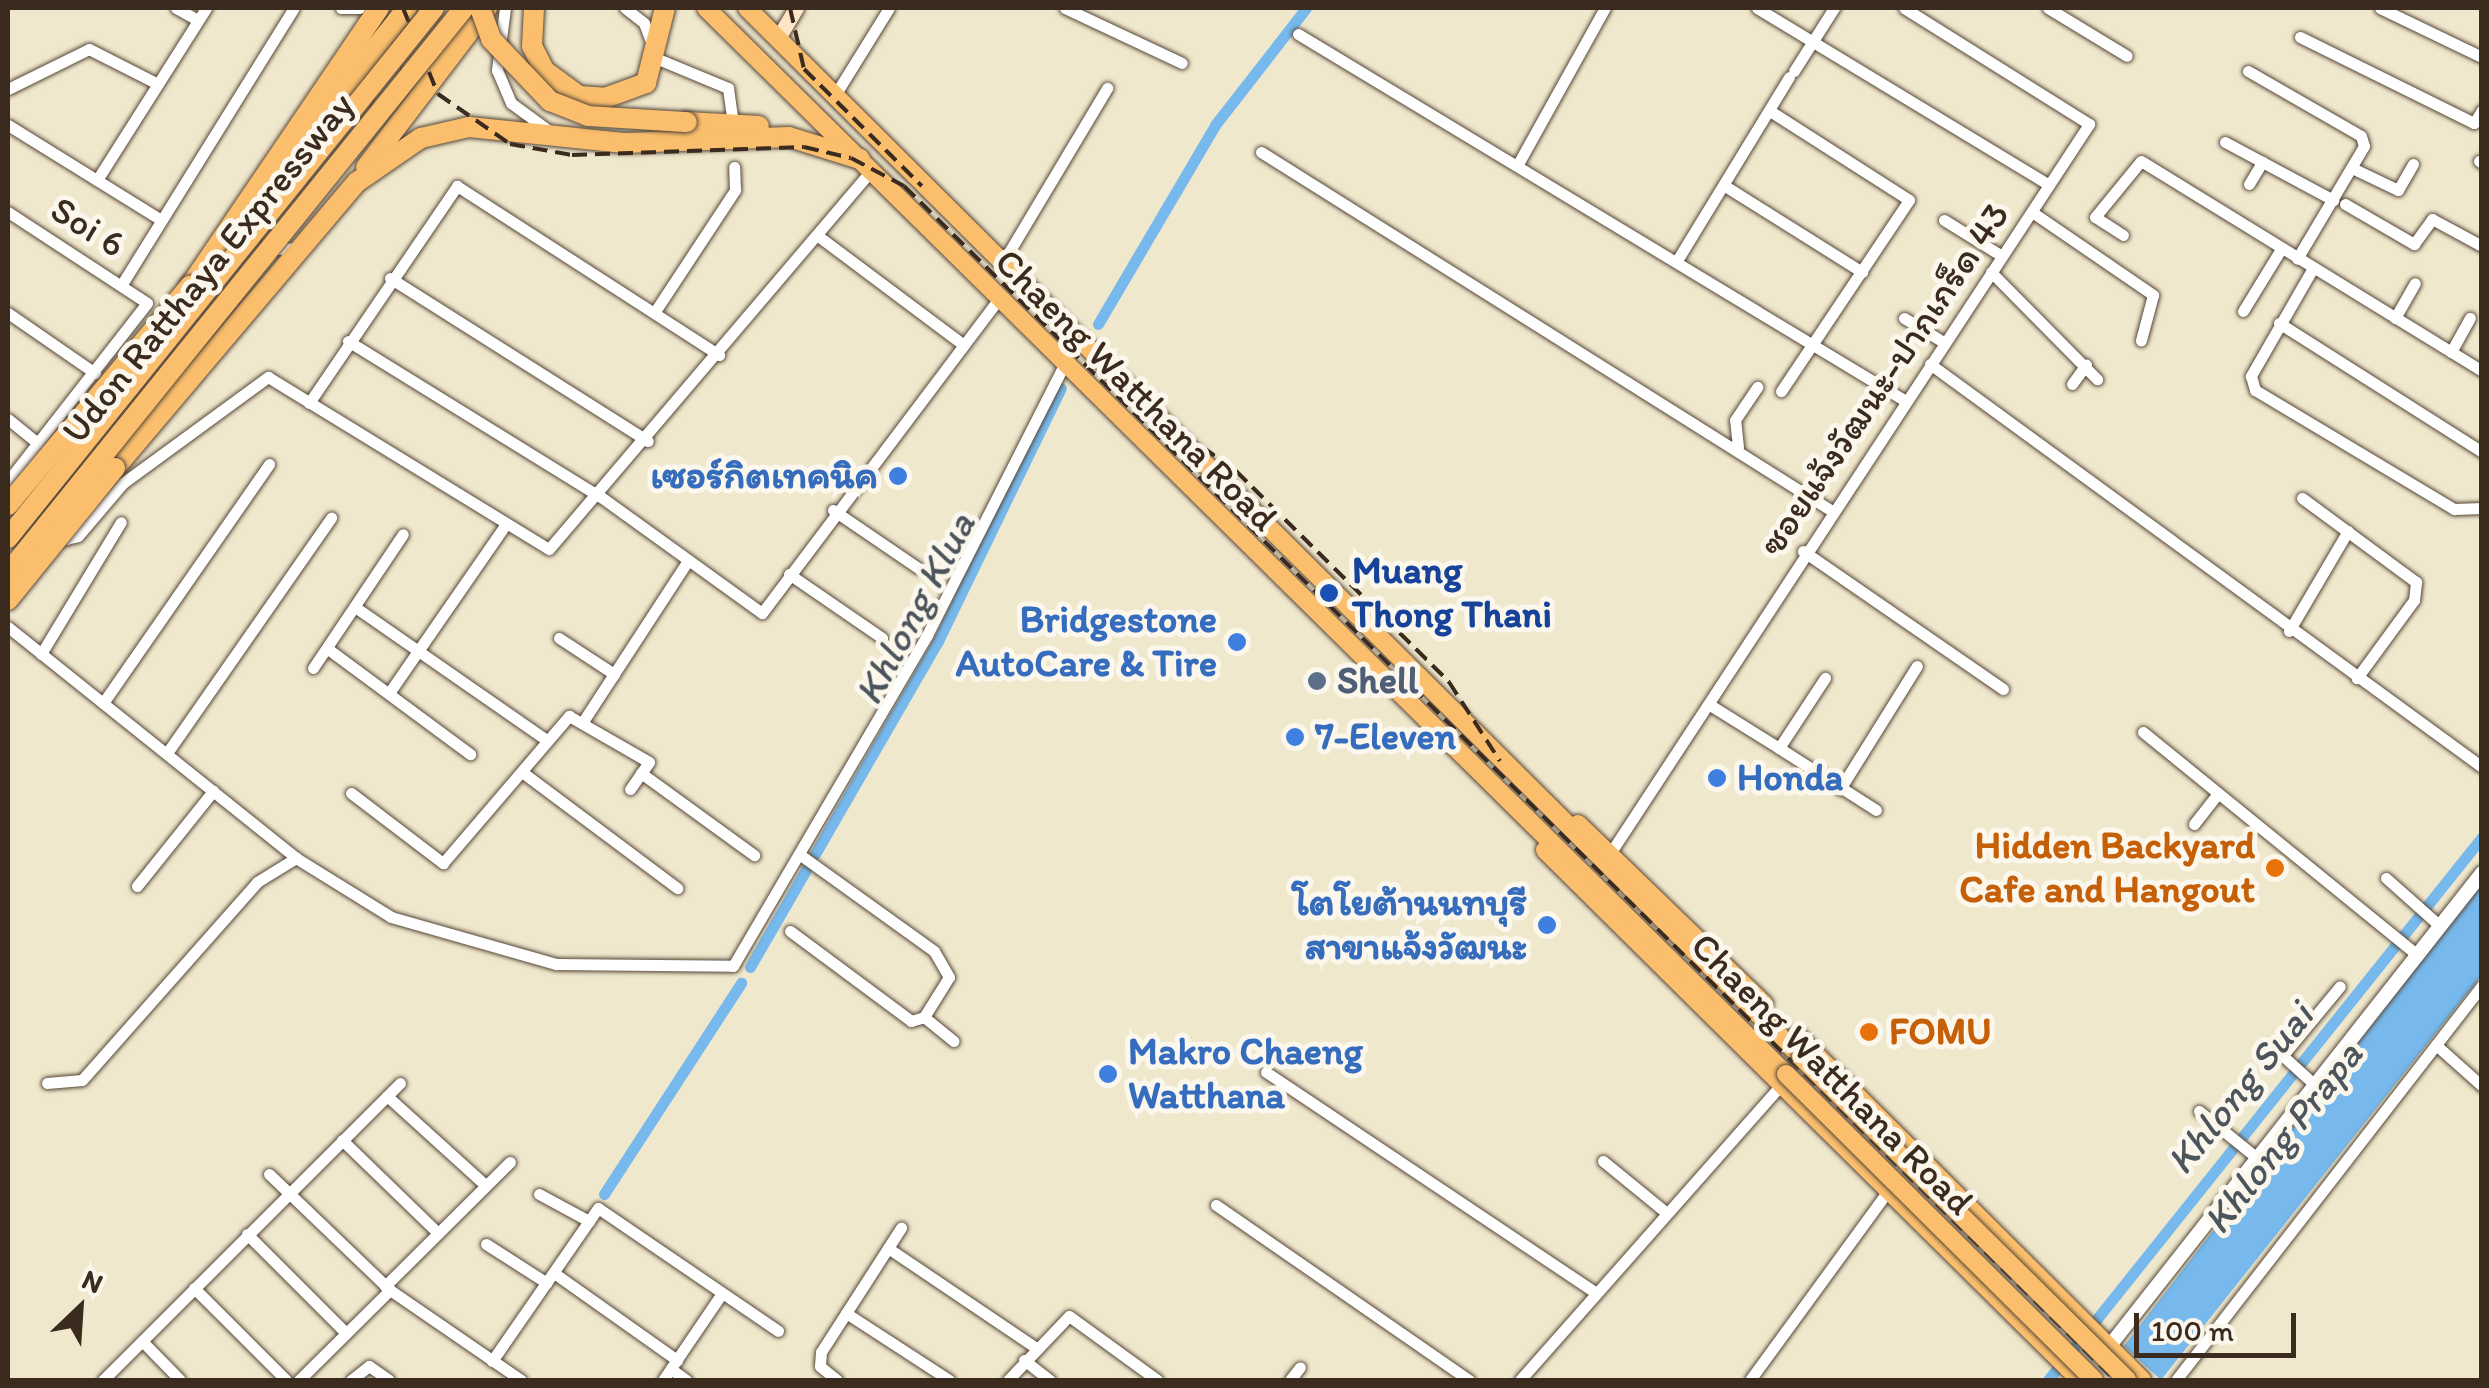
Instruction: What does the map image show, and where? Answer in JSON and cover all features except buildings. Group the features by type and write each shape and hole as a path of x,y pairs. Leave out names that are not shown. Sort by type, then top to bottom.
{"highway":[{"path":"8,504 190,286 270,176 378,8"},
{"path":"270,176 329,116 407,8"},
{"name":"Udon Ratthaya Expressway","path":"8,538 434,8"},
{"name":"Udon Ratthaya Expressway","path":"8,573 464,8"},
{"path":"8,600 357,182 484,8"},
{"path":"484,8 491,40 550,102 588,116 733,123 789,137 866,165"},
{"path":"534,8 532,46 545,72 579,96 626,94 646,82 658,59 665,8"},
{"path":"357,182 396,150 452,129 624,143 789,137"}],"main road":[{"name":"Chaeng Watthana Road","path":"706,8 1783,1080 2094,1380"},
{"path":"778,38 796,8"},
{"name":"Chaeng Watthana Road","path":"756,10 835,95 2127,1380"},
{"name":"Chaeng Watthana Road","path":"1542,796 1611,852 2142,1380"},
{"name":"Chaeng Watthana Road","path":"1783,1080 1858,1163 2069,1369"},
{"path":"1858,1163 1884,1164 1893,1132"},
{"path":"1890,1194 1890,1170 1925,1163"},
{"path":"1971,1273 2002,1242"}],"street":[{"path":"176,8 198,20"},
{"path":"97,180 206,8"},
{"path":"122,284 294,8"},
{"path":"341,8 356,10"},
{"path":"329,116 396,64 442,8"},
{"path":"505,8 497,70 511,103 556,135"},
{"path":"625,8 644,24 658,59 728,88 733,123"},
{"path":"835,95 889,8"},
{"path":"1064,8 1086,13 1133,46 1144,42 1182,63"},
{"path":"1518,164 1605,8"},
{"path":"1757,8 2049,185"},
{"path":"1678,259 1834,8"},
{"name":"ซอยแจ้งวัฒนะ-ปากเกร็ด 43","path":"1611,852 1710,705 1829,509 1945,343 2089,124 2083,114 1904,8"},
{"path":"2048,8 2127,56"},
{"path":"2380,8 2482,57"},
{"path":"1298,34 1678,259 1904,400"},
{"path":"2300,37 2474,123 2482,110"},
{"path":"8,89 90,48 158,84"},
{"path":"357,182 396,64"},
{"path":"2248,72 2361,136 2339,202 2297,259"},
{"path":"1004,262 1107,88"},
{"path":"1770,111 1908,193 1862,272 1781,391"},
{"path":"8,125 162,220"},
{"path":"8,546 175,341 311,136"},
{"path":"2225,142 2414,244 2432,219 2482,246"},
{"path":"1261,152 1738,447 1829,509"},
{"path":"2123,235 2095,217 2141,161 2482,371"},
{"path":"2249,184 2262,162"},
{"path":"2352,168 2398,190 2412,164"},
{"path":"8,313 95,373 8,485 56,530 78,536 122,482 268,377 504,527 549,549 601,497 818,236 866,165"},
{"path":"656,310 736,190 734,166"},
{"path":"309,403 390,278 457,186 656,310 719,355"},
{"path":"1725,186 1862,272"},
{"name":"Soi 6","path":"8,212 136,292 147,303 95,373"},
{"path":"2032,212 2153,295 2155,316 2141,340"},
{"path":"258,214 264,238 284,252"},
{"path":"1944,220 2002,256"},
{"path":"818,236 961,343"},
{"path":"8,566 56,530 262,266 306,244"},
{"path":"2243,311 2281,249"},
{"path":"2313,268 2251,376 2255,390 2454,509 2474,516 2482,508"},
{"path":"1992,272 2097,379"},
{"path":"390,278 648,441"},
{"path":"2395,318 2416,283"},
{"path":"348,341 601,497 762,613 834,510 999,299"},
{"path":"1904,318 1945,343"},
{"path":"2450,352 2470,318"},
{"path":"2279,323 2482,452"},
{"path":"1930,364 2289,630 2482,767"},
{"path":"8,628 296,858 450,940 556,964 672,971 733,966 927,635 1064,365"},
{"path":"2072,384 2086,365"},
{"path":"1738,447 1735,420 1756,388"},
{"path":"8,419 38,443"},
{"path":"103,703 269,464"},
{"path":"2302,498 2412,578 2417,591 2357,678"},
{"path":"834,510 918,568"},
{"path":"167,752 331,518"},
{"path":"41,654 121,522"},
{"path":"389,693 504,527"},
{"path":"2289,630 2348,532"},
{"path":"313,668 404,534"},
{"path":"1804,552 2003,689"},
{"path":"584,720 688,562"},
{"path":"788,574 882,638"},
{"path":"355,607 545,739"},
{"path":"559,638 614,674"},
{"path":"328,648 470,754"},
{"path":"1840,789 1918,666"},
{"path":"1779,748 1824,678"},
{"path":"1710,705 1876,810"},
{"path":"351,793 443,863 568,716 584,720 649,762 630,790"},
{"path":"2144,732 2413,952"},
{"path":"522,772 677,888"},
{"path":"641,773 754,855"},
{"path":"137,886 213,791"},
{"path":"2194,824 2218,793"},
{"path":"790,931 911,1021 924,1017 948,977 942,960 799,854"},
{"path":"47,1084 82,1080 257,882 296,858"},
{"path":"2096,1336 2253,1155 2435,923 2482,873"},
{"path":"2386,878 2435,923"},
{"path":"2287,1059 2340,986"},
{"path":"2176,1380 2482,986"},
{"path":"924,1017 954,1040"},
{"path":"2436,1045 2482,1086"},
{"path":"2272,1046 2311,1082"},
{"path":"1266,1072 1593,1291"},
{"path":"1520,1380 1663,1210 1783,1080"},
{"path":"103,1380 400,1083"},
{"path":"387,1096 486,1185"},
{"path":"2199,1111 2253,1155"},
{"path":"342,1140 437,1232"},
{"path":"1603,1161 1663,1210"},
{"path":"299,1380 437,1232 510,1162"},
{"path":"269,1174 387,1288 521,1380"},
{"path":"539,1194 589,1222"},
{"path":"1750,1380 1890,1194"},
{"path":"1216,1205 1469,1380"},
{"path":"492,1361 598,1208 720,1296 778,1331"},
{"path":"838,1380 819,1360 901,1228"},
{"path":"247,1234 346,1333"},
{"path":"486,1244 550,1278 686,1380"},
{"path":"888,1248 1035,1346"},
{"path":"194,1288 286,1380"},
{"path":"670,1370 720,1296"},
{"path":"846,1313 949,1380"},
{"path":"1008,1380 1035,1346 1068,1316 1157,1380"},
{"path":"142,1341 180,1380"},
{"path":"1024,1360 1050,1380"},
{"path":"351,1380 369,1366 389,1380"},
{"path":"1290,1380 1300,1367"}],"water":[{"path":"2481,884 2481,976 2161,1380 2124,1346"}],"waterway":[{"name":"Khlong Klua","path":"1098,324 1215,125 1306,8"},
{"name":"Khlong Klua","path":"815,854 938,641 1061,388"},
{"name":"Khlong Suai","path":"2048,1380 2482,837"},
{"name":"Khlong Klua","path":"750,967 806,870"},
{"name":"Khlong Klua","path":"604,1194 741,983"}],"railway":[{"path":"403,8 438,94 510,144 572,155 804,147 851,158 904,186 2115,1380"},
{"path":"790,8 804,69 922,186"},
{"path":"1146,407 1236,471 1449,682 1500,761"}],"place":[{"name":"เซอร์กิตเทคนิค","path":"898,476"},
{"name":"Muang Thong Thani","path":"1329,593"},
{"name":"Bridgestone AutoCare & Tire","path":"1237,642"},
{"name":"Shell","path":"1317,681"},
{"name":"7-Eleven","path":"1295,737"},
{"name":"Honda","path":"1717,778"},
{"name":"Hidden Backyard Cafe and Hangout","path":"2275,868"},
{"name":"โตโยต้านนทบุรี สาขาแจ้งวัฒนะ","path":"1547,925"},
{"name":"FOMU","path":"1869,1032"},
{"name":"Makro Chaeng Watthana","path":"1108,1074"}],"water label":[{"name":"Khlong Prapa","path":"2282,1137"}]}
